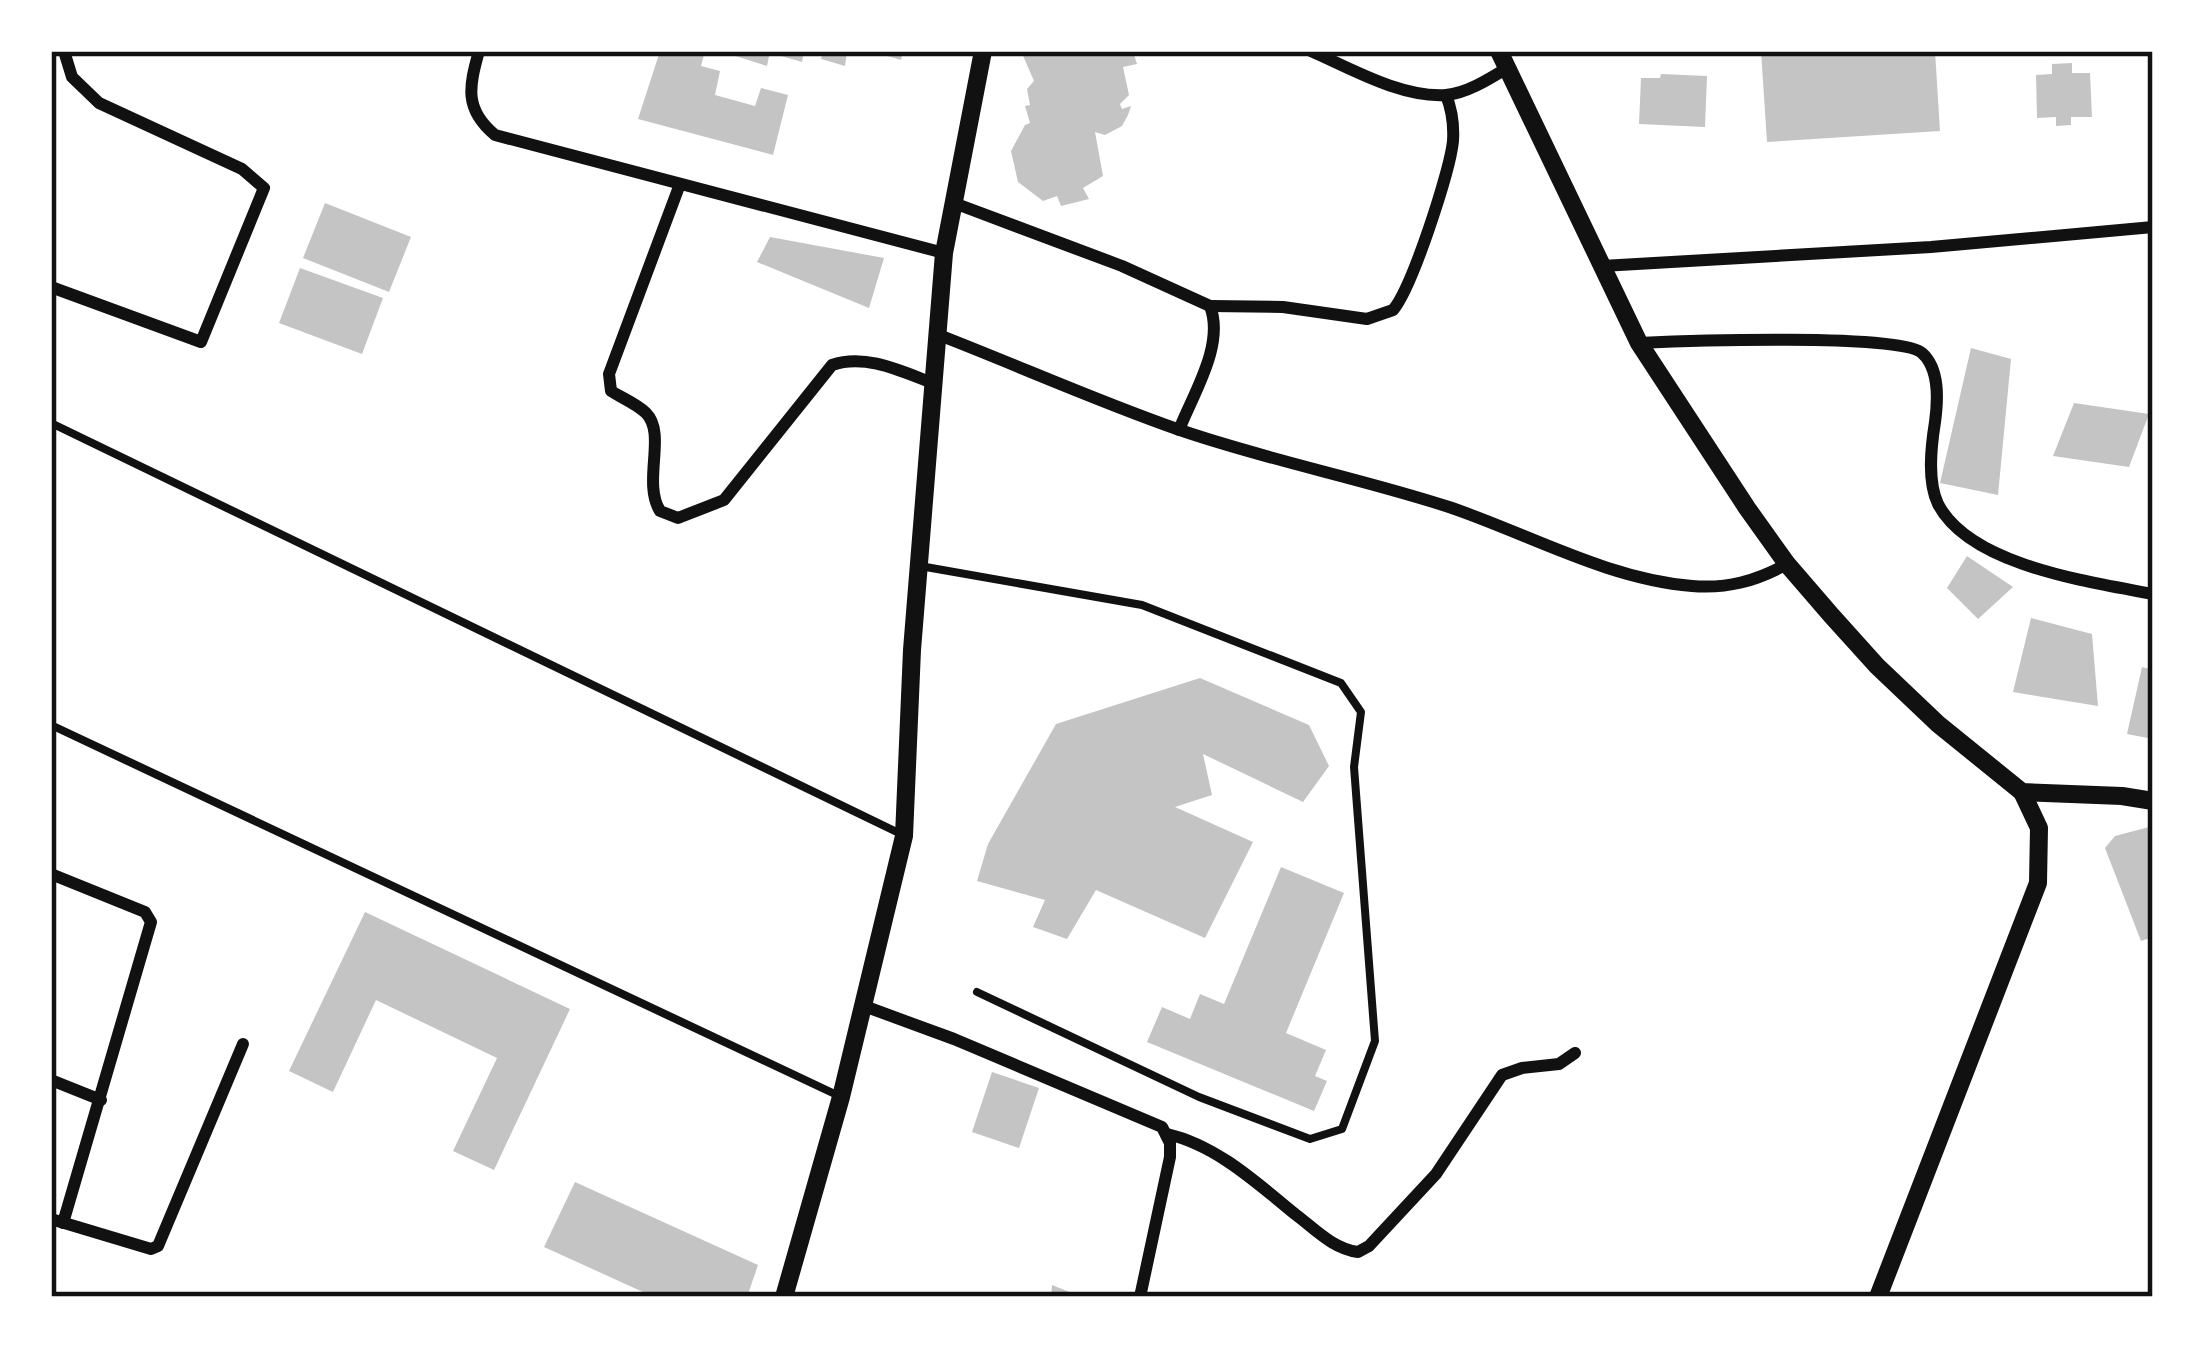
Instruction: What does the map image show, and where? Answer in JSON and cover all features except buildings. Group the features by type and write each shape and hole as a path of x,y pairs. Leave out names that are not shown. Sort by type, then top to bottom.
{"street":[{"path":"51,286 201,342 263,188 242,169 99,103 72,77 64,51"},
{"path":"479,51 470,94 478,121 495,135 944,254"},
{"path":"784,1297 841,1096 904,836 918,566 944,254 983,51"},
{"path":"1311,51 1372,78 1430,94 1446,94 1503,60 1639,343 1787,564 1877,666 1938,724 2023,792 2039,829 2038,883 1878,1297"},
{"path":"954,203 1122,266 1210,306 1268,305 1367,319 1393,310 1406,286 1451,154 1453,126 1446,94"},
{"path":"680,184 609,374 611,391 642,409 654,425 652,491 660,511 678,518 724,500 832,365 848,360 868,362 935,384"},
{"path":"1602,266 1931,247 2153,226"},
{"path":"1179,430 1211,350 1214,317 1210,306"},
{"path":"940,334 1179,430 1368,480 1485,519 1613,570 1656,581 1719,587 1764,577 1787,564"},
{"path":"1639,343 1870,342 1913,347 1924,354 1936,380 1932,478 1938,503 1952,521 1987,550 2048,571 2153,594"},
{"path":"2023,792 2153,801"},
{"path":"51,874 146,912 151,922 101,1100 57,1221 151,1249 158,1246 243,1044"},
{"path":"864,1006 1162,1127 1170,1157 1139,1297"},
{"path":"1167,1134 1205,1149 1341,1249 1358,1252 1436,1174 1502,1075 1559,1064 1575,1052"},
{"path":"51,1080 101,1100"}],"lane":[{"path":"51,423 904,836"},
{"path":"918,566 1142,605 1341,683 1361,712 1354,766 1375,1041 1342,1129 1310,1139 1243,1114 977,992"},
{"path":"51,725 841,1096"}]}
